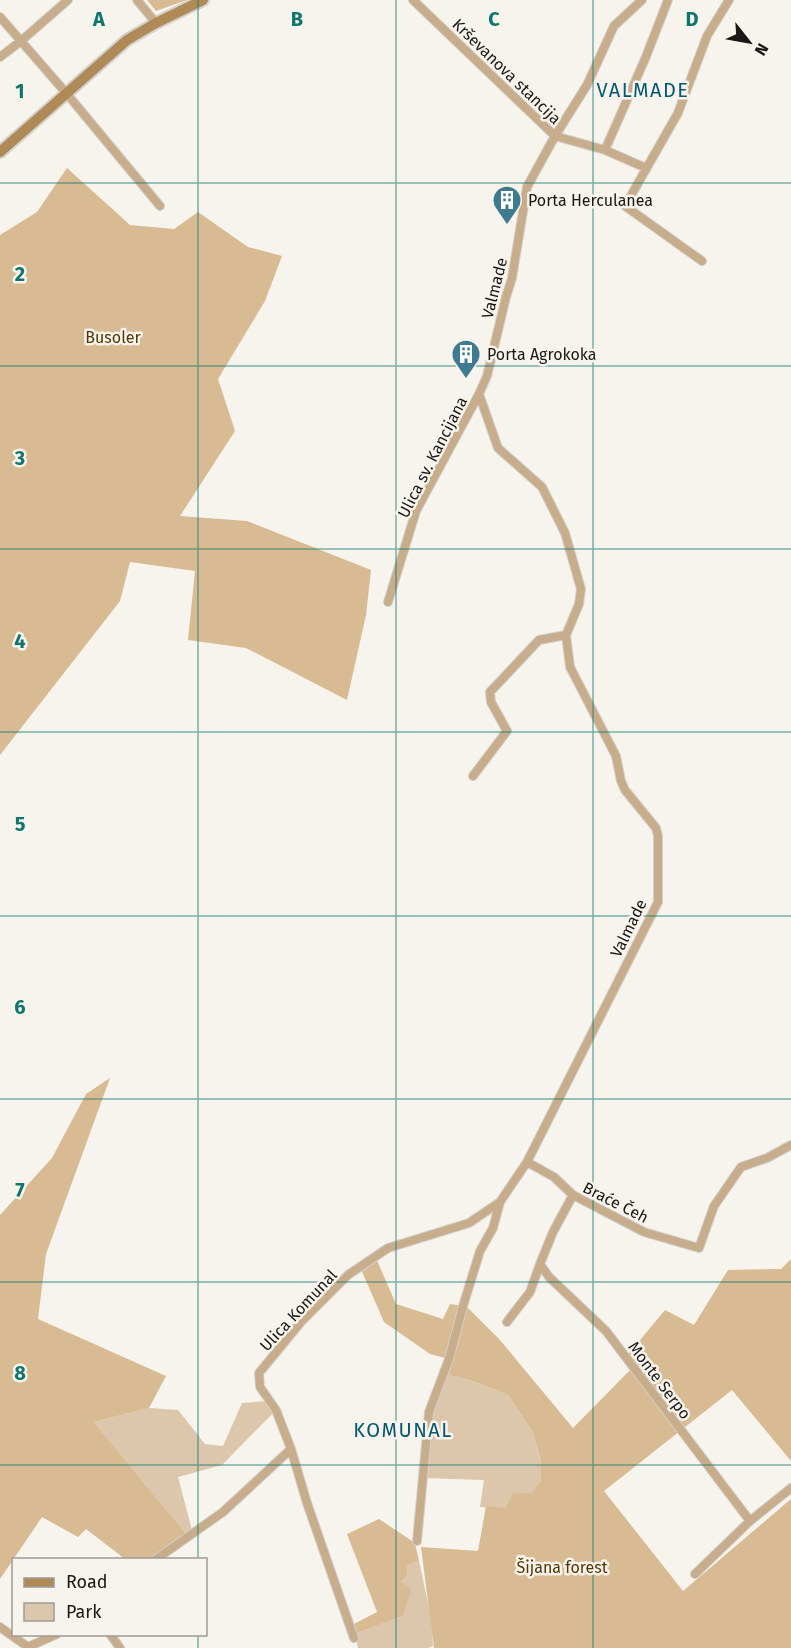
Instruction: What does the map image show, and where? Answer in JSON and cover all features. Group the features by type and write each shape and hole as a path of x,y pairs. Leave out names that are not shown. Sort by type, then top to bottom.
{"main road":[{"path":"0,152 127,40 203,0"}],"street":[{"path":"0,57 68,0"},
{"path":"137,0 156,23"},
{"name":"Krševanova stancija","path":"413,0 555,136"},
{"name":"Valmade","path":"527,1162 658,902 656,828 625,790 616,756 570,667 566,635 579,604 581,589 566,533 542,487 498,448 479,394 487,376 512,278 527,187 587,85 614,26 642,0"},
{"path":"605,150 668,0"},
{"path":"702,261 625,206 678,113 707,36 729,0"},
{"path":"0,17 160,207"},
{"path":"555,136 605,150 646,168"},
{"name":"Ulica sv. Kancijana","path":"388,602 416,511 479,394"},
{"path":"473,776 507,731 491,702 490,692 539,640 566,635"},
{"name":"Braće Čeh","path":"527,1162 554,1177 573,1195 644,1232 699,1248 714,1206 741,1167 766,1158 791,1145"},
{"name":"Ulica Komunal","path":"417,1541 429,1412 449,1359 480,1251 493,1228 500,1202 527,1162"},
{"path":"507,1322 530,1292 553,1232 573,1195"},
{"name":"Ulica Komunal","path":"354,1638 303,1492 291,1449 276,1410 260,1387 259,1373 295,1330 348,1275 388,1248 469,1223 500,1202"},
{"name":"Monte Serpo","path":"540,1264 549,1277 606,1331 750,1521"},
{"path":"158,1558 223,1512 291,1449"},
{"path":"695,1574 750,1521 791,1488"},
{"path":"13,1636 28,1647 55,1636"},
{"path":"111,1636 120,1648"}],"green space":[{"path":"147,0 187,0 156,11"},
{"name":"Busoler","path":"67,168 130,225 174,229 198,212 248,247 282,256 265,301 218,379 235,431 180,516 247,521 371,570 366,615 347,700 246,648 188,640 195,571 130,562 120,601 0,755 0,235 37,212"},
{"path":"110,1078 46,1254 38,1319 166,1376 149,1408 94,1422 188,1536 157,1558 124,1558 86,1529 78,1537 42,1517 12,1558 0,1579 0,1215 52,1158 86,1094"},
{"path":"376,1258 396,1304 443,1319 450,1304 463,1306 449,1359 430,1354 384,1322 360,1267"},
{"name":"Šijana forest","path":"791,1259 791,1461 732,1390 604,1491 683,1591 791,1499 791,1648 434,1648 421,1547 478,1551 486,1506 506,1508 513,1493 531,1493 541,1481 541,1462 533,1432 508,1395 470,1380 449,1375 465,1305 500,1340 573,1428 633,1367 626,1357 665,1310 694,1325 728,1270 781,1269"},
{"path":"452,1360 449,1375 470,1380 508,1395 533,1432 541,1463 541,1481 531,1493 506,1508 480,1507 484,1480 423,1478 429,1412"},
{"path":"267,1401 276,1410 222,1465 178,1477 193,1534 188,1536 94,1422 149,1408 178,1410 205,1444 223,1446 242,1403"},
{"path":"379,1519 415,1543 419,1561 407,1566 407,1575 401,1582 411,1589 403,1616 355,1634 354,1624 377,1612 347,1534"},
{"path":"419,1561 431,1617 433,1646 428,1648 358,1648 355,1634 403,1616 401,1582 407,1575 407,1566"}],"place":[{"name":"Porta Herculanea","path":"507,226"},
{"name":"Porta Agrokoka","path":"466,380"}],"district":[{"name":"VALMADE","path":"643,90"},
{"name":"KOMUNAL","path":"403,1430"}]}
